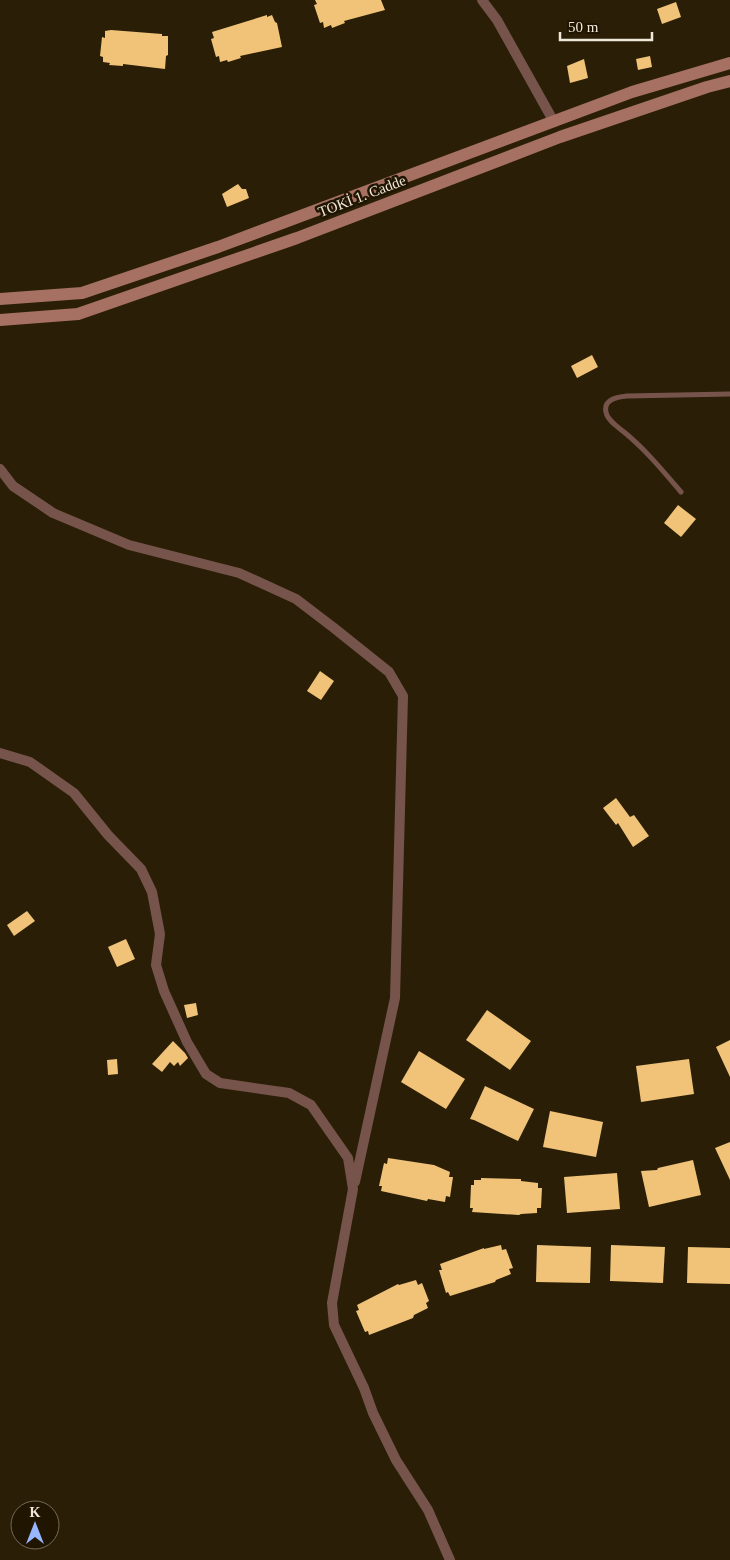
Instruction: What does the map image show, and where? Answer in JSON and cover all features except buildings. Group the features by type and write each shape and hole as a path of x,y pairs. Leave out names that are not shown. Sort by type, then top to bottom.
{"main road":[{"path":"0,299 82,293 218,247 632,92 730,62"},
{"name":"TOKİ 1. Cadde","path":"0,320 78,314 297,238 560,137 730,81"}],"street":[{"path":"482,0 497,20 554,122"},
{"path":"0,469 13,486 53,513 129,545 239,573 296,599 389,672 403,696 395,998 353,1189 332,1303 334,1325 364,1388 373,1412 396,1460 428,1510 450,1560"},
{"path":"0,753 30,762 74,793 108,835 141,869 152,892 160,934 156,965 164,990 186,1042 206,1074 220,1083 289,1093 311,1105 348,1158 353,1189"}],"lane":[{"path":"681,492 640,445 610,420 606,414 606,406 615,398 627,396 730,394"}]}
